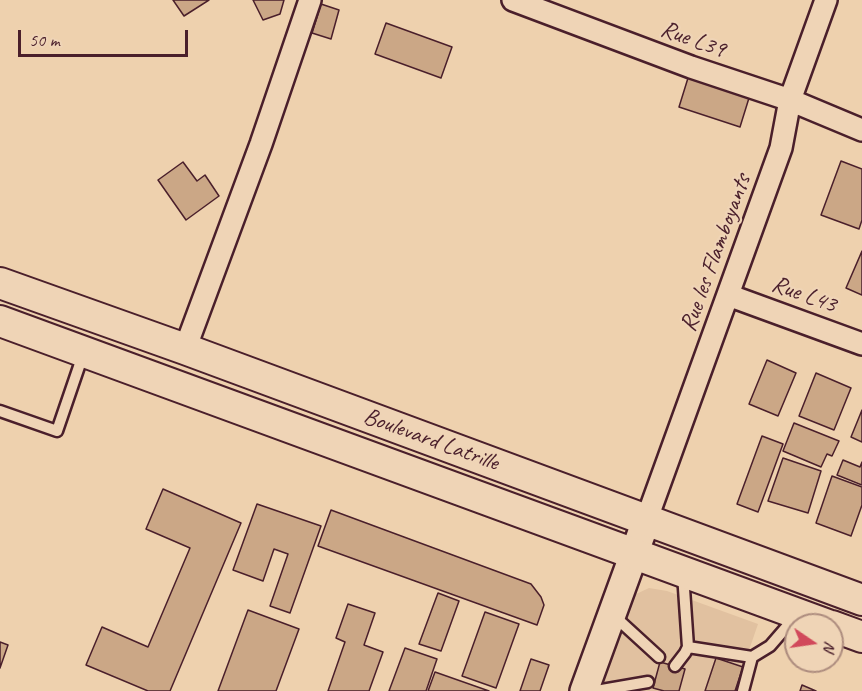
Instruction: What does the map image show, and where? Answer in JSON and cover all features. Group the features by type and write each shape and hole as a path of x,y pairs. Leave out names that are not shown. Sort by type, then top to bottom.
{"main road":[{"name":"Boulevard Latrille","path":"11,287 862,600"},
{"name":"Boulevard Latrille","path":"1,322 796,613"},
{"name":"Boulevard Latrille","path":"844,631 862,638"}],"street":[{"path":"185,350 261,144 310,0"},
{"name":"Rue L39","path":"513,0 691,67 790,100 862,130"},
{"name":"Rue les Flamboyants","path":"646,521 781,148 790,100 826,0"},
{"path":"0,269 11,287"},
{"name":"Rue L43","path":"728,295 862,344"},
{"path":"584,691 646,521"}],"lane":[{"path":"0,411 57,431 84,352"},
{"path":"675,666 688,646 683,571"},
{"path":"612,614 659,657"},
{"path":"688,646 752,657 770,646 784,631"},
{"path":"743,691 752,657"},
{"path":"596,691 648,682"}],"shaded area":[{"path":"649,588 667,591 758,624 735,691 599,691 634,595"}],"building":[{"path":"173,0 209,0 184,16"},
{"path":"253,0 284,0 280,14 263,20"},
{"path":"321,4 339,10 331,39 312,33"},
{"path":"386,23 452,47 441,78 375,54"},
{"path":"688,78 749,98 740,127 679,107"},
{"path":"841,161 862,169 862,220 859,229 821,215"},
{"path":"183,162 197,181 205,175 219,196 186,220 158,180"},
{"path":"862,251 862,295 846,288"},
{"path":"767,360 796,373 778,416 749,404"},
{"path":"816,373 851,388 834,430 799,416"},
{"path":"862,410 862,442 851,437"},
{"path":"794,423 839,441 832,456 827,454 821,467 783,451"},
{"path":"762,436 783,444 758,512 737,504"},
{"path":"783,458 821,471 808,513 768,501"},
{"path":"843,460 860,467 862,462 862,485 837,475"},
{"path":"832,476 862,487 862,505 851,536 816,523"},
{"path":"163,489 241,523 170,691 148,691 86,665 102,627 148,647 190,548 146,529"},
{"path":"257,504 321,526 290,613 270,606 288,554 274,549 263,581 233,570"},
{"path":"331,510 531,584 544,605 537,625 318,546"},
{"path":"438,593 459,601 441,651 419,644"},
{"path":"348,604 375,613 364,645 383,652 369,691 328,691 345,642 336,638"},
{"path":"248,610 299,629 276,691 218,691"},
{"path":"485,612 519,624 496,688 462,676"},
{"path":"0,642 8,645 0,668"},
{"path":"405,648 437,659 426,691 389,691"},
{"path":"716,658 743,667 735,691 705,691"},
{"path":"531,659 549,665 540,691 520,691"},
{"path":"660,662 685,669 679,691 653,688"},
{"path":"435,672 489,691 428,691"},
{"path":"802,685 816,691 800,691"}]}
